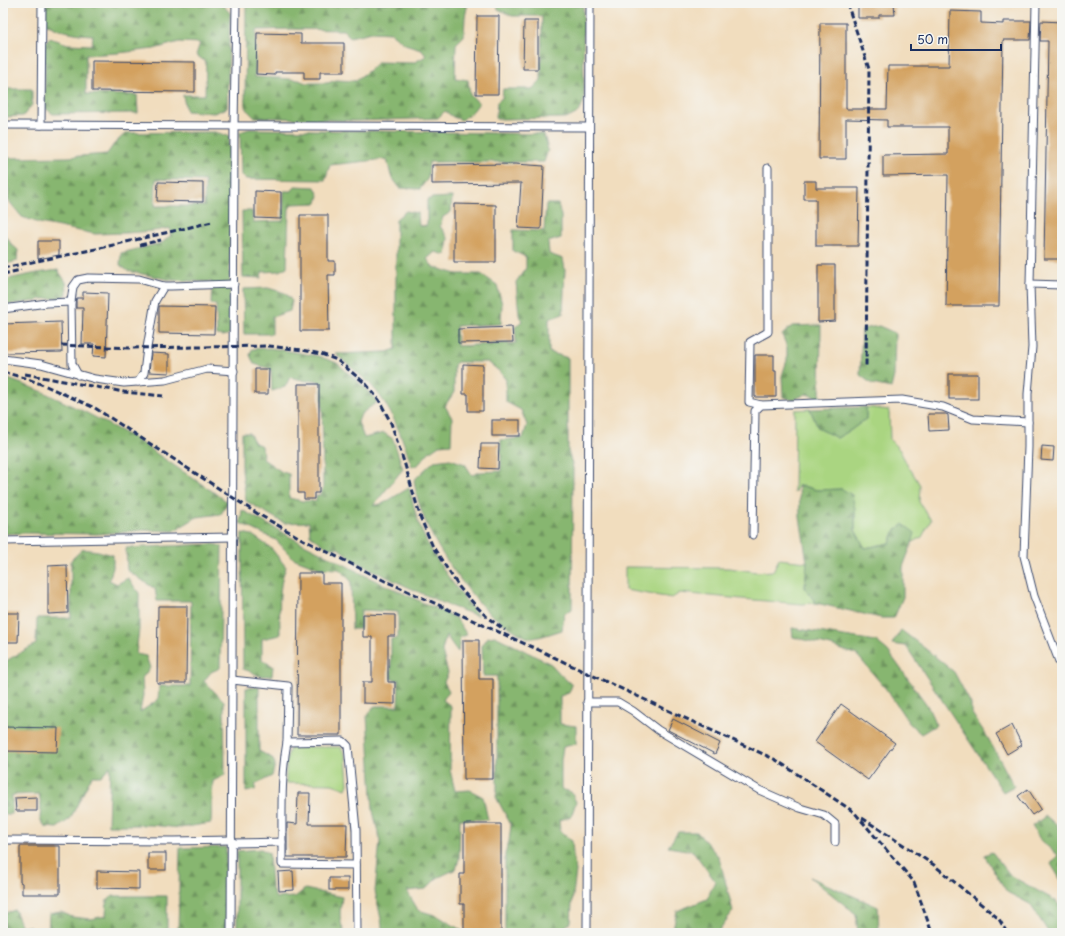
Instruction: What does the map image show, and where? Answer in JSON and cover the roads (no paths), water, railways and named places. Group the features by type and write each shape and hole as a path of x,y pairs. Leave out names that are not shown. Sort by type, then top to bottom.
{"lane":[{"path":"41,125 42,3"},
{"path":"232,933 234,126 236,3"},
{"path":"587,933 590,3"},
{"path":"1036,3 1030,284 1032,347 1028,394 1028,448 1024,556 1034,596 1062,669"},
{"path":"3,125 589,127"},
{"path":"768,168 768,332 750,342 749,402 762,405 902,400 943,407 973,419 1028,422"},
{"path":"78,375 72,364 71,302 73,287 78,280 88,278 139,279 164,286 234,284"},
{"path":"1030,284 1062,285"},
{"path":"138,382 144,373 155,301 164,286"},
{"path":"3,309 47,303 71,302"},
{"path":"3,359 41,364 95,380 124,383 164,380 207,369 234,371"},
{"path":"753,535 755,411 762,405"},
{"path":"3,540 233,537"},
{"path":"232,680 288,686 287,742 284,757 282,785 282,864 356,865"},
{"path":"587,702 618,702 633,710 658,730 759,790 800,808 824,815 835,824 835,842"},
{"path":"287,742 343,741 348,746 356,830 357,933"},
{"path":"3,840 282,842"}],"railway":[{"path":"847,3 869,69 866,366"},
{"path":"3,268 96,249 212,222"},
{"path":"140,245 161,240"},
{"path":"3,274 21,270"},
{"path":"61,345 130,348 269,346 302,350 321,354 337,360 366,384 379,400 391,423 421,519 433,547 459,587 488,618 505,630"},
{"path":"3,372 46,386 95,408 258,514 302,539 383,580 541,651 776,760 854,812 914,882 932,933"},
{"path":"25,374 124,392 163,396"},
{"path":"862,818 934,865 999,919 1007,933"}]}
